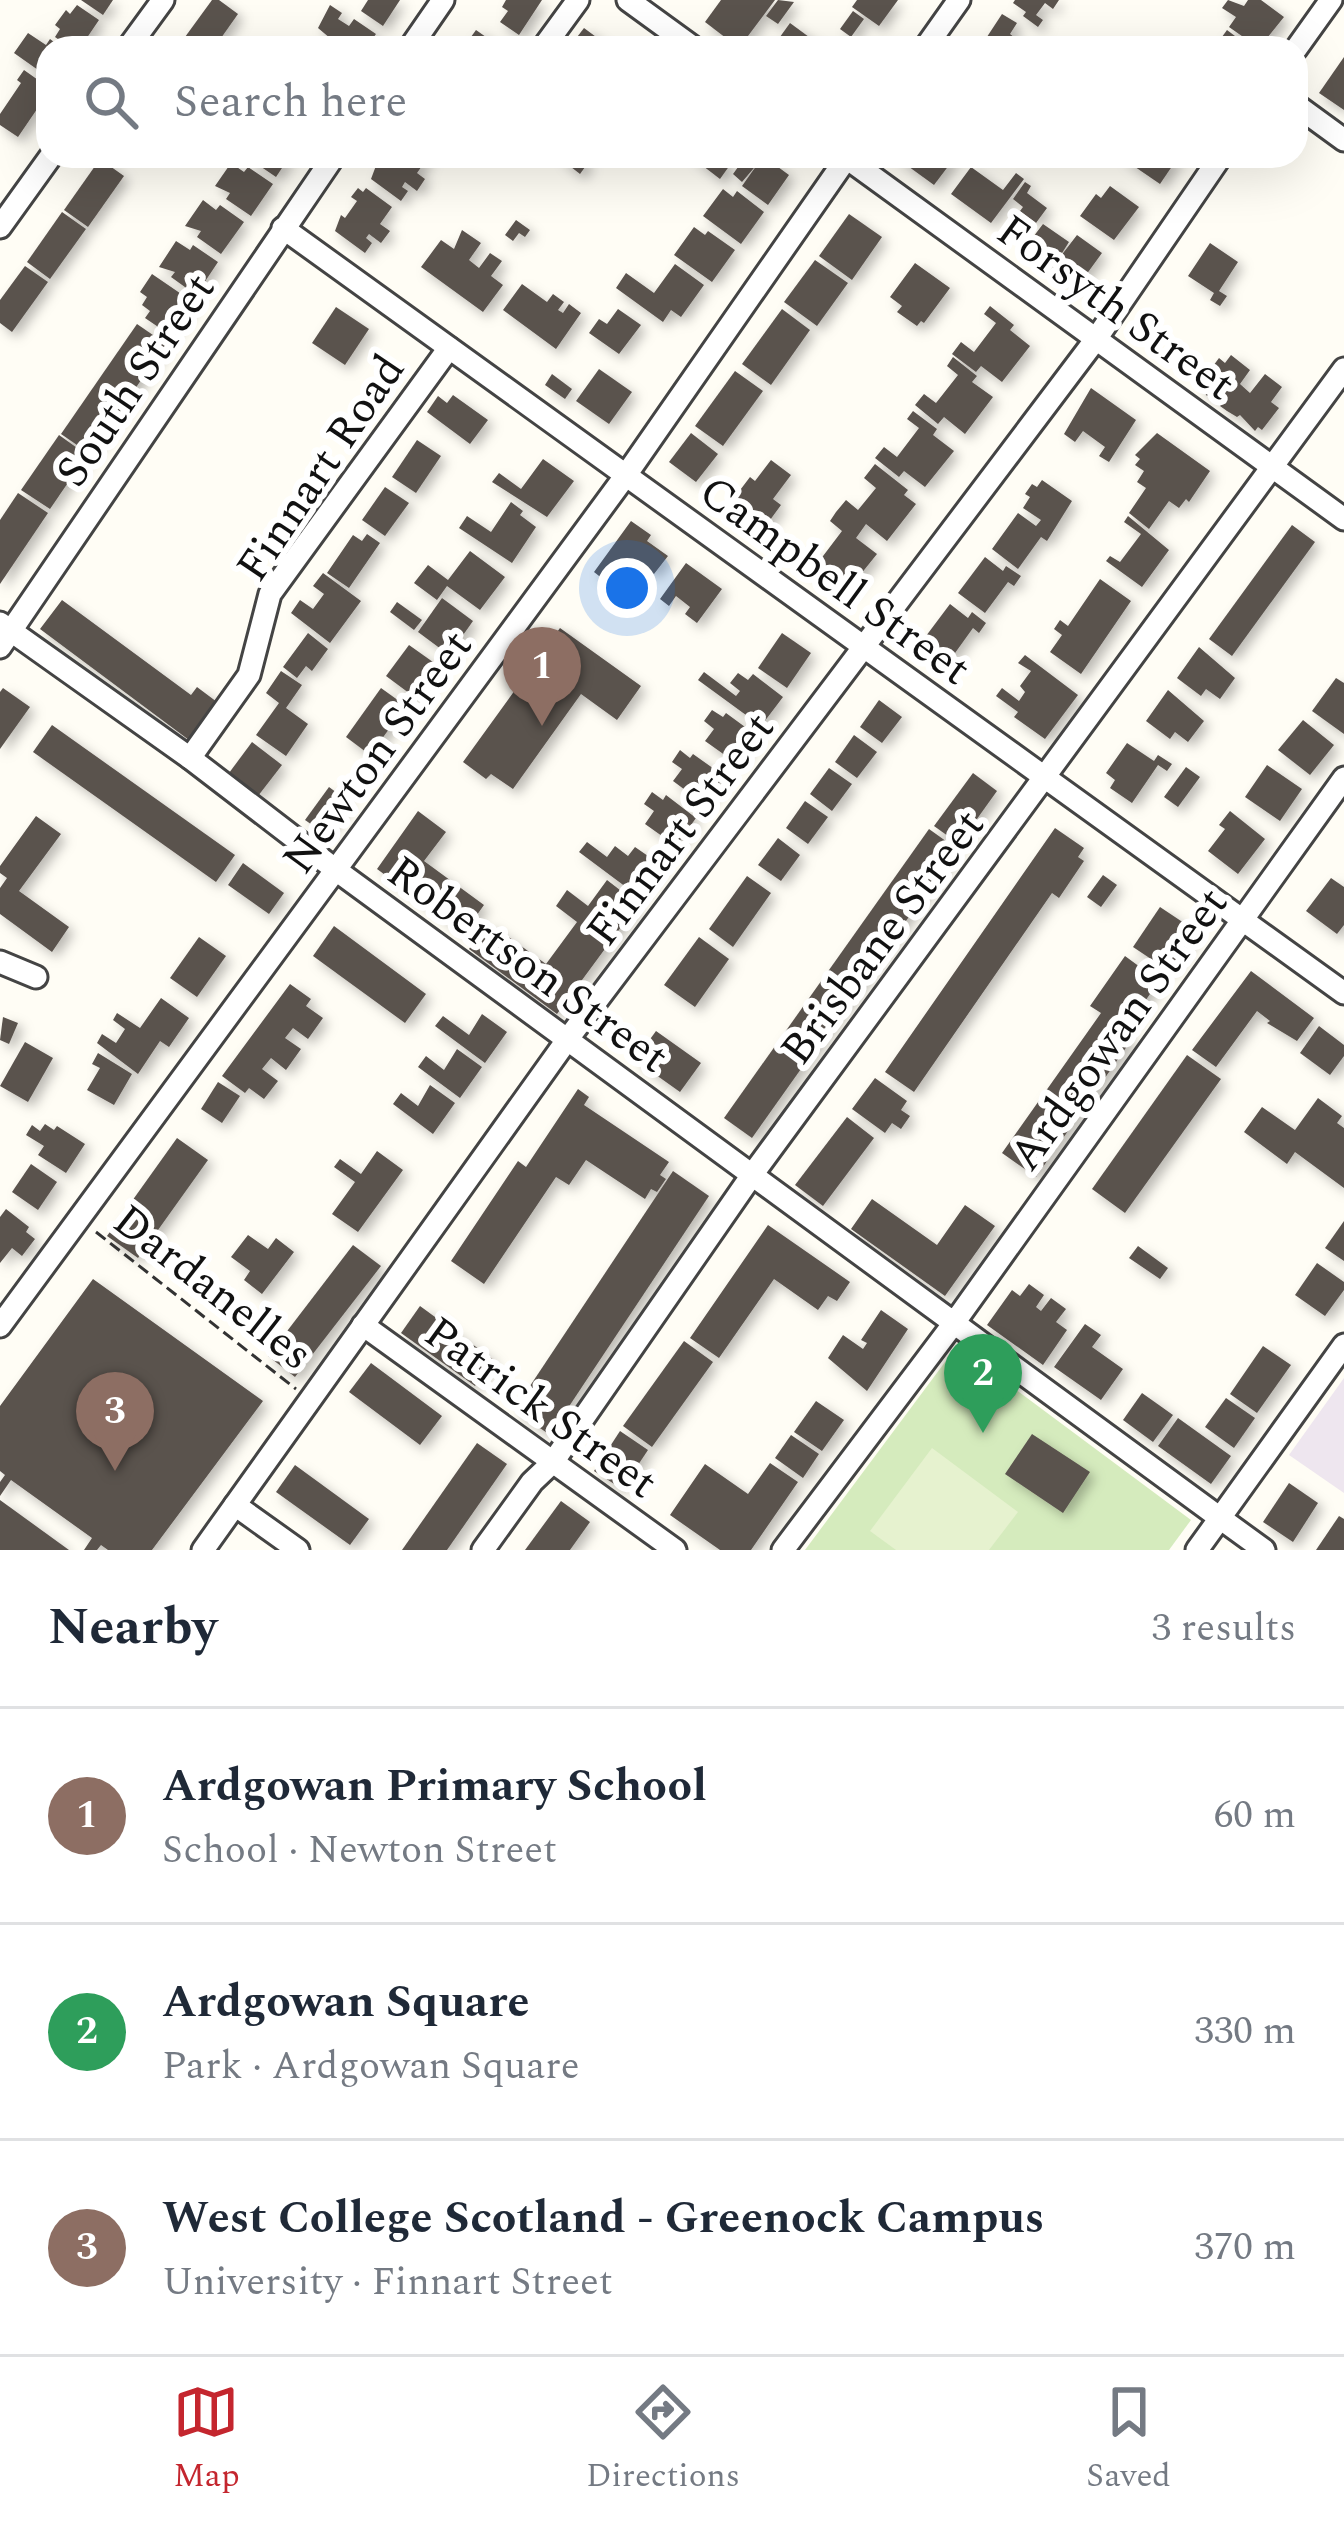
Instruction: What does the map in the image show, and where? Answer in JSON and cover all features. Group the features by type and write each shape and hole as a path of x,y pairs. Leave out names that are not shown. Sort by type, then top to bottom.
{"street":[{"path":"137,36 163,0"},
{"path":"418,36 443,0"},
{"path":"552,36 578,0"},
{"path":"628,0 678,36"},
{"path":"934,36 959,0"},
{"path":"1305,36 1331,0"},
{"path":"1308,114 1344,140"},
{"path":"0,226 42,168"},
{"name":"South Street","path":"4,634 326,168"},
{"name":"Newton Street","path":"1,1321 81,1219 626,476 838,168"},
{"name":"Forsyth Street","path":"861,168 1344,519"},
{"name":"Finnart Street","path":"203,1550 567,1040 1096,338 1213,168"},
{"name":"Campbell Street","path":"283,228 1344,993"},
{"name":"Finnart Road","path":"190,758 249,676 270,594 449,348"},
{"name":"Brisbane Street","path":"483,1550 532,1482 554,1462 752,1175 1344,369"},
{"name":"Robertson Street","path":"4,634 190,758 1220,1518"},
{"name":"Ardgowan Street","path":"783,1550 954,1323 1344,778"},
{"path":"0,962 36,977"},
{"name":"Patrick Street","path":"363,1325 675,1550"},
{"path":"1197,1550 1344,1345"},
{"path":"235,1505 298,1550"},
{"path":"1220,1518 1264,1550"}],"path":[{"name":"Dardanelles","path":"81,1219 310,1400"}],"shaded area":[{"path":"1344,1378 1344,1493 1289,1455"}],"green space":[{"path":"957,1346 1191,1520 1169,1550 805,1550"},
{"path":"932,1448 1018,1512 989,1550 896,1550 870,1531"}],"building":[{"path":"81,0 113,0 103,15"},
{"path":"212,0 238,14 222,36 186,36"},
{"path":"368,0 400,0 383,26 361,11"},
{"path":"506,0 542,0 519,35 500,22 508,11 502,7"},
{"path":"721,0 775,0 748,36 723,36 705,22"},
{"path":"778,0 794,2 778,24 766,16"},
{"path":"857,0 898,0 879,26 852,7"},
{"path":"1015,0 1059,0 1053,9 1045,3 1036,15 1043,20 1038,27 1023,16 1026,12"},
{"path":"1228,0 1244,6 1248,0 1261,0 1284,17 1269,36 1242,36 1229,27 1236,17 1222,8"},
{"path":"77,5 99,20 88,36 56,36 60,29 55,25 66,10 70,14"},
{"path":"330,5 349,26 354,19 376,34 328,36 318,28"},
{"path":"853,11 864,19 852,36 840,29"},
{"path":"1002,14 1017,23 1013,36 988,36"},
{"path":"790,23 808,36 781,36"},
{"path":"28,33 36,38 36,69 14,53"},
{"path":"1344,57 1344,110 1319,93"},
{"path":"24,70 36,78 36,111 18,137 0,125 0,114 21,83 17,80"},
{"path":"94,168 113,168 124,176 88,227 64,210"},
{"path":"228,168 244,172 249,168 273,184 251,216 226,199 230,193 215,186"},
{"path":"375,168 421,168 417,173 425,179 417,191 405,182 402,187 408,191 401,201 371,179"},
{"path":"706,168 728,168 720,179"},
{"path":"737,168 754,168 742,182 733,174"},
{"path":"755,168 779,168 789,175 768,205 742,186"},
{"path":"911,168 947,168 934,185"},
{"path":"970,168 1003,190 1016,173 1024,179 991,223 951,194"},
{"path":"1137,168 1171,168 1160,184"},
{"path":"1025,182 1031,186 1027,193 1047,208 1036,223 1013,199"},
{"path":"1110,186 1139,207 1114,240 1080,216 1096,194 1101,198"},
{"path":"358,188 363,192 366,188 392,207 380,224 390,231 381,243 369,234 366,238 372,243 365,253 335,231 341,215 345,218 357,201 351,197"},
{"path":"723,189 733,197 737,191 764,212 741,244 703,216"},
{"path":"203,200 216,210 220,205 244,222 221,254 197,237 201,231 185,226"},
{"path":"62,212 86,229 50,279 27,262"},
{"path":"849,214 882,237 852,280 819,256"},
{"path":"516,220 530,230 513,241 505,235"},
{"path":"1043,224 1069,242 1057,261 1077,235 1102,253 1078,286 1027,245"},
{"path":"694,227 735,250 712,282 674,255"},
{"path":"462,230 481,243 469,260 479,268 490,253 502,261 491,276 503,285 483,312 421,267 441,240 454,249"},
{"path":"176,241 190,250 193,245 218,262 196,295 171,277 175,272 159,267"},
{"path":"1210,243 1238,262 1219,291 1227,296 1220,306 1210,300 1214,293 1188,276"},
{"path":"815,260 848,283 817,326 784,302"},
{"path":"915,263 950,288 917,326 897,312 902,306 890,297"},
{"path":"675,264 704,285 681,317 671,310 663,322 616,288 626,273 654,293"},
{"path":"25,266 48,282 12,332 0,323 0,300"},
{"path":"152,274 193,302 170,335 145,318 150,311 142,305 147,297 140,292"},
{"path":"522,284 547,302 553,294 564,302 558,310 563,313 569,304 581,313 556,349 503,310"},
{"path":"990,306 1030,346 1002,382 981,366 976,372 952,354 961,342 974,352 996,323 984,314"},
{"path":"336,307 369,329 345,365 312,343"},
{"path":"618,309 641,325 619,354 589,333 599,319 607,324"},
{"path":"782,309 810,330 771,385 742,364"},
{"path":"137,324 166,344 90,454 61,434"},
{"path":"1231,355 1250,370 1240,384 1250,393 1265,374 1282,387 1271,402 1279,408 1262,430 1255,431 1240,415 1220,406 1223,402 1207,396 1199,385 1219,358 1225,363"},
{"path":"953,357 977,376 972,382 993,397 965,434 944,417 938,424 915,405 924,394 936,403 958,375 947,366"},
{"path":"599,369 632,392 609,424 576,401"},
{"path":"735,371 763,391 723,446 695,426"},
{"path":"552,374 572,389 565,399 545,385"},
{"path":"1091,388 1136,420 1109,462 1099,456 1105,447 1083,431 1075,442 1064,434"},
{"path":"453,395 488,420 470,444 427,412 438,396 447,403"},
{"path":"913,411 937,429 933,435 954,451 925,487 904,471 899,477 875,458 884,447 897,457 919,428 907,419"},
{"path":"691,433 718,454 696,482 669,462"},
{"path":"1157,433 1210,471 1189,502 1186,499 1179,508 1169,501 1149,529 1129,513 1146,488 1137,482 1144,471 1135,465 1140,459 1135,455"},
{"path":"59,435 87,455 50,509 21,490"},
{"path":"417,440 441,456 416,493 392,477"},
{"path":"543,459 574,481 547,517 492,482 499,473 521,489"},
{"path":"771,460 791,475 773,499 781,505 762,531 728,506 750,477 755,481"},
{"path":"875,464 908,490 904,495 916,504 887,541 866,524 856,538 877,554 848,590 827,573 822,580 798,561 807,550 820,560 842,531 830,521 836,512 846,500 858,510 876,488 864,478"},
{"path":"1042,480 1072,501 1047,541 1041,537 1018,569 992,549 1018,513 1036,526 1041,520 1023,508 1030,497 1025,494"},
{"path":"385,487 409,503 385,536 362,520"},
{"path":"18,493 48,513 0,584 0,520"},
{"path":"511,502 536,527 512,563 459,528 467,516 491,532"},
{"path":"1128,516 1169,550 1142,587 1106,561 1110,556 1120,562 1141,534 1124,522"},
{"path":"631,521 668,556 654,574 634,559 613,587 594,572"},
{"path":"1292,525 1315,542 1232,656 1209,639"},
{"path":"367,534 380,543 349,588 327,573 353,535 362,541"},
{"path":"470,551 505,577 480,610 447,586 437,600 414,583 428,565 448,580"},
{"path":"985,557 1003,571 1006,566 1021,576 1014,586 1008,582 985,613 958,593"},
{"path":"686,563 722,589 697,623 685,614 690,607 676,596 669,606 660,599"},
{"path":"323,573 361,601 330,643 291,613 300,600 313,609 324,594 313,586"},
{"path":"1100,579 1131,601 1081,674 1050,652 1062,635 1054,629 1060,620 1068,626"},
{"path":"442,598 473,621 449,655 418,632"},
{"path":"62,600 191,695 197,687 221,705 193,743 40,629"},
{"path":"397,602 422,620 414,630 390,612"},
{"path":"950,604 968,618 972,612 986,623 979,633 973,628 950,660 923,640"},
{"path":"560,628 641,686 617,720 581,694 513,789 491,774 486,779 463,762"},
{"path":"308,633 328,649 312,671 306,666 297,678 283,667"},
{"path":"782,633 811,653 787,688 758,668"},
{"path":"409,645 440,667 417,699 386,676"},
{"path":"1199,647 1235,678 1220,699 1206,689 1201,696 1177,678"},
{"path":"1025,655 1078,695 1045,739 1014,717 1018,712 996,696 1002,688 1019,701 1025,692 1020,686 1031,671 1018,663"},
{"path":"281,671 302,685 286,708 308,724 286,756 256,735 279,703 266,693"},
{"path":"704,672 736,696 740,691 730,683 738,673 748,680 753,674 783,697 761,726 698,680"},
{"path":"1336,678 1344,683 1344,734 1312,711"},
{"path":"3,688 30,707 0,749 0,692"},
{"path":"381,688 406,706 370,755 346,737"},
{"path":"1168,690 1204,721 1188,742 1175,732 1170,739 1146,721"},
{"path":"879,700 902,717 882,743 860,727"},
{"path":"712,710 723,717 726,713 756,735 736,763 705,741 714,729 704,721"},
{"path":"1303,720 1334,745 1310,775 1278,750"},
{"path":"52,725 235,855 216,882 33,752"},
{"path":"854,735 877,752 857,778 835,762"},
{"path":"252,742 282,765 258,796 229,773"},
{"path":"1127,743 1154,761 1158,755 1172,764 1167,771 1158,765 1132,803 1110,788 1115,780 1106,773"},
{"path":"680,750 724,776 704,804 673,781 682,769 672,762"},
{"path":"1267,765 1302,789 1280,821 1245,797"},
{"path":"1186,767 1200,777 1178,807 1164,797"},
{"path":"829,768 852,784 832,811 810,794"},
{"path":"973,773 997,791 959,844 934,826"},
{"path":"329,787 348,801 325,834 305,820"},
{"path":"652,792 663,800 666,795 696,818 676,846 645,824 654,811 644,804"},
{"path":"805,801 828,817 808,844 786,828"},
{"path":"418,811 446,832 424,861 484,905 464,933 377,869"},
{"path":"1230,811 1265,839 1238,874 1208,851 1225,829 1219,825"},
{"path":"36,816 61,834 19,891 69,927 52,952 0,914 0,888 7,878 0,866"},
{"path":"1055,828 1084,848 1078,857 1084,861 1059,898 1052,893 914,1092 885,1072"},
{"path":"929,829 957,849 752,1138 724,1118"},
{"path":"778,838 800,855 781,881 758,865"},
{"path":"587,842 607,857 615,846 628,856 635,847 661,865 638,896 579,852"},
{"path":"243,863 284,893 269,914 228,885"},
{"path":"1103,875 1117,885 1101,907 1087,897"},
{"path":"747,876 771,893 733,947 709,929"},
{"path":"1331,878 1344,887 1344,925 1337,934 1306,911"},
{"path":"607,880 638,904 557,1014 469,949 488,922 546,964 577,922 556,906 567,890 588,906"},
{"path":"1160,907 1196,931 1169,971 1133,947"},
{"path":"334,926 426,994 405,1023 313,956"},
{"path":"199,937 226,956 197,997 170,978"},
{"path":"699,937 729,959 695,1007 664,985"},
{"path":"1125,956 1159,981 1123,1033 1132,1039 1036,1177 1002,1153 1101,1013 1090,1006"},
{"path":"1251,971 1314,1018 1297,1041 1257,1011 1216,1067 1192,1050"},
{"path":"290,984 311,999 306,1006 323,1018 308,1039 293,1028 285,1038 301,1049 286,1070 271,1058 262,1069 278,1081 264,1099 249,1088 245,1093 222,1076"},
{"path":"161,998 189,1018 169,1047 160,1041 138,1074 97,1043 102,1034 116,1043 125,1029 113,1020 117,1013 140,1028"},
{"path":"482,1014 507,1032 485,1063 435,1026 443,1016 469,1035"},
{"path":"3,1017 18,1023 9,1044 0,1040"},
{"path":"1319,1026 1344,1045 1344,1056 1330,1075 1300,1053"},
{"path":"656,1031 701,1063 680,1092 635,1060"},
{"path":"25,1042 53,1058 28,1102 0,1086"},
{"path":"457,1049 482,1067 460,1098 418,1067 426,1056 444,1070"},
{"path":"98,1053 132,1074 114,1105 87,1090 100,1068 92,1064"},
{"path":"1187,1055 1221,1079 1125,1213 1092,1189"},
{"path":"875,1078 907,1101 901,1110 910,1116 901,1129 892,1123 885,1133 852,1109"},
{"path":"218,1082 240,1096 222,1123 201,1109"},
{"path":"430,1085 455,1103 433,1134 393,1104 401,1093 418,1106"},
{"path":"578,1089 589,1097 584,1105 669,1162 660,1175 666,1179 645,1199 586,1160 569,1185 556,1177 484,1284 451,1261 518,1161 526,1167"},
{"path":"1318,1098 1342,1116 1337,1123 1344,1128 1344,1188 1295,1152 1287,1164 1244,1132 1262,1107 1295,1130"},
{"path":"847,1117 874,1138 823,1206 795,1185"},
{"path":"45,1124 85,1144 66,1173 38,1155 44,1146 26,1135 32,1125 40,1131"},
{"path":"177,1138 208,1160 138,1258 107,1236"},
{"path":"377,1151 403,1170 358,1232 332,1214 355,1182 334,1167 340,1159 361,1174"},
{"path":"31,1164 57,1182 38,1210 12,1192"},
{"path":"673,1171 709,1196 550,1435 514,1410"},
{"path":"872,1199 937,1245 965,1205 995,1226 945,1296 851,1229"},
{"path":"6,1209 29,1227 26,1232 35,1239 22,1256 12,1248 0,1263 0,1217"},
{"path":"1344,1221 1344,1261 1325,1248"},
{"path":"768,1225 850,1282 837,1301 828,1296 818,1310 774,1279 719,1358 690,1338"},
{"path":"248,1235 268,1249 276,1238 294,1252 262,1294 244,1280 250,1271 231,1257"},
{"path":"353,1245 381,1266 295,1377 268,1356"},
{"path":"1138,1246 1168,1268 1160,1279 1129,1258"},
{"path":"1317,1263 1344,1282 1344,1290 1325,1316 1295,1295"},
{"path":"93,1279 263,1401 152,1550 108,1550 101,1545 97,1550 84,1550 92,1538 11,1480 0,1496 5,1475 0,1471 0,1406"},
{"path":"1029,1284 1044,1295 1036,1307 1041,1311 1051,1298 1066,1309 1056,1322 1067,1330 1043,1365 987,1325 1012,1290 1020,1296"},
{"path":"420,1306 494,1360 475,1386 401,1333"},
{"path":"881,1310 908,1329 867,1391 828,1358 843,1335 863,1349 867,1343 861,1340"},
{"path":"1085,1324 1101,1335 1092,1347 1123,1369 1101,1400 1054,1367"},
{"path":"684,1341 713,1362 652,1447 623,1426"},
{"path":"1263,1346 1291,1365 1257,1413 1230,1394"},
{"path":"371,1363 442,1416 420,1445 349,1392"},
{"path":"1142,1393 1173,1415 1153,1442 1123,1420"},
{"path":"1226,1398 1255,1418 1234,1448 1205,1427"},
{"path":"816,1401 844,1420 822,1451 794,1432"},
{"path":"1178,1418 1231,1456 1211,1484 1158,1446"},
{"path":"620,1431 648,1450 622,1489 594,1471"},
{"path":"1032,1434 1090,1472 1063,1513 1005,1474"},
{"path":"791,1435 819,1454 803,1478 775,1458"},
{"path":"477,1443 507,1464 447,1550 402,1550"},
{"path":"770,1463 798,1482 751,1550 720,1550 670,1515 705,1464 748,1494"},
{"path":"295,1465 369,1519 350,1545 276,1492"},
{"path":"1289,1483 1318,1503 1293,1542 1263,1522"},
{"path":"0,1500 69,1550 0,1550"},
{"path":"561,1501 590,1522 570,1550 525,1550"},
{"path":"1339,1516 1344,1519 1344,1550 1316,1550"}],"place":[{"name":"Ardgowan Primary School","path":"542,726"},
{"name":"Ardgowan Square","path":"983,1433"},
{"name":"West College Scotland - Greenock Campus","path":"115,1471"}]}
